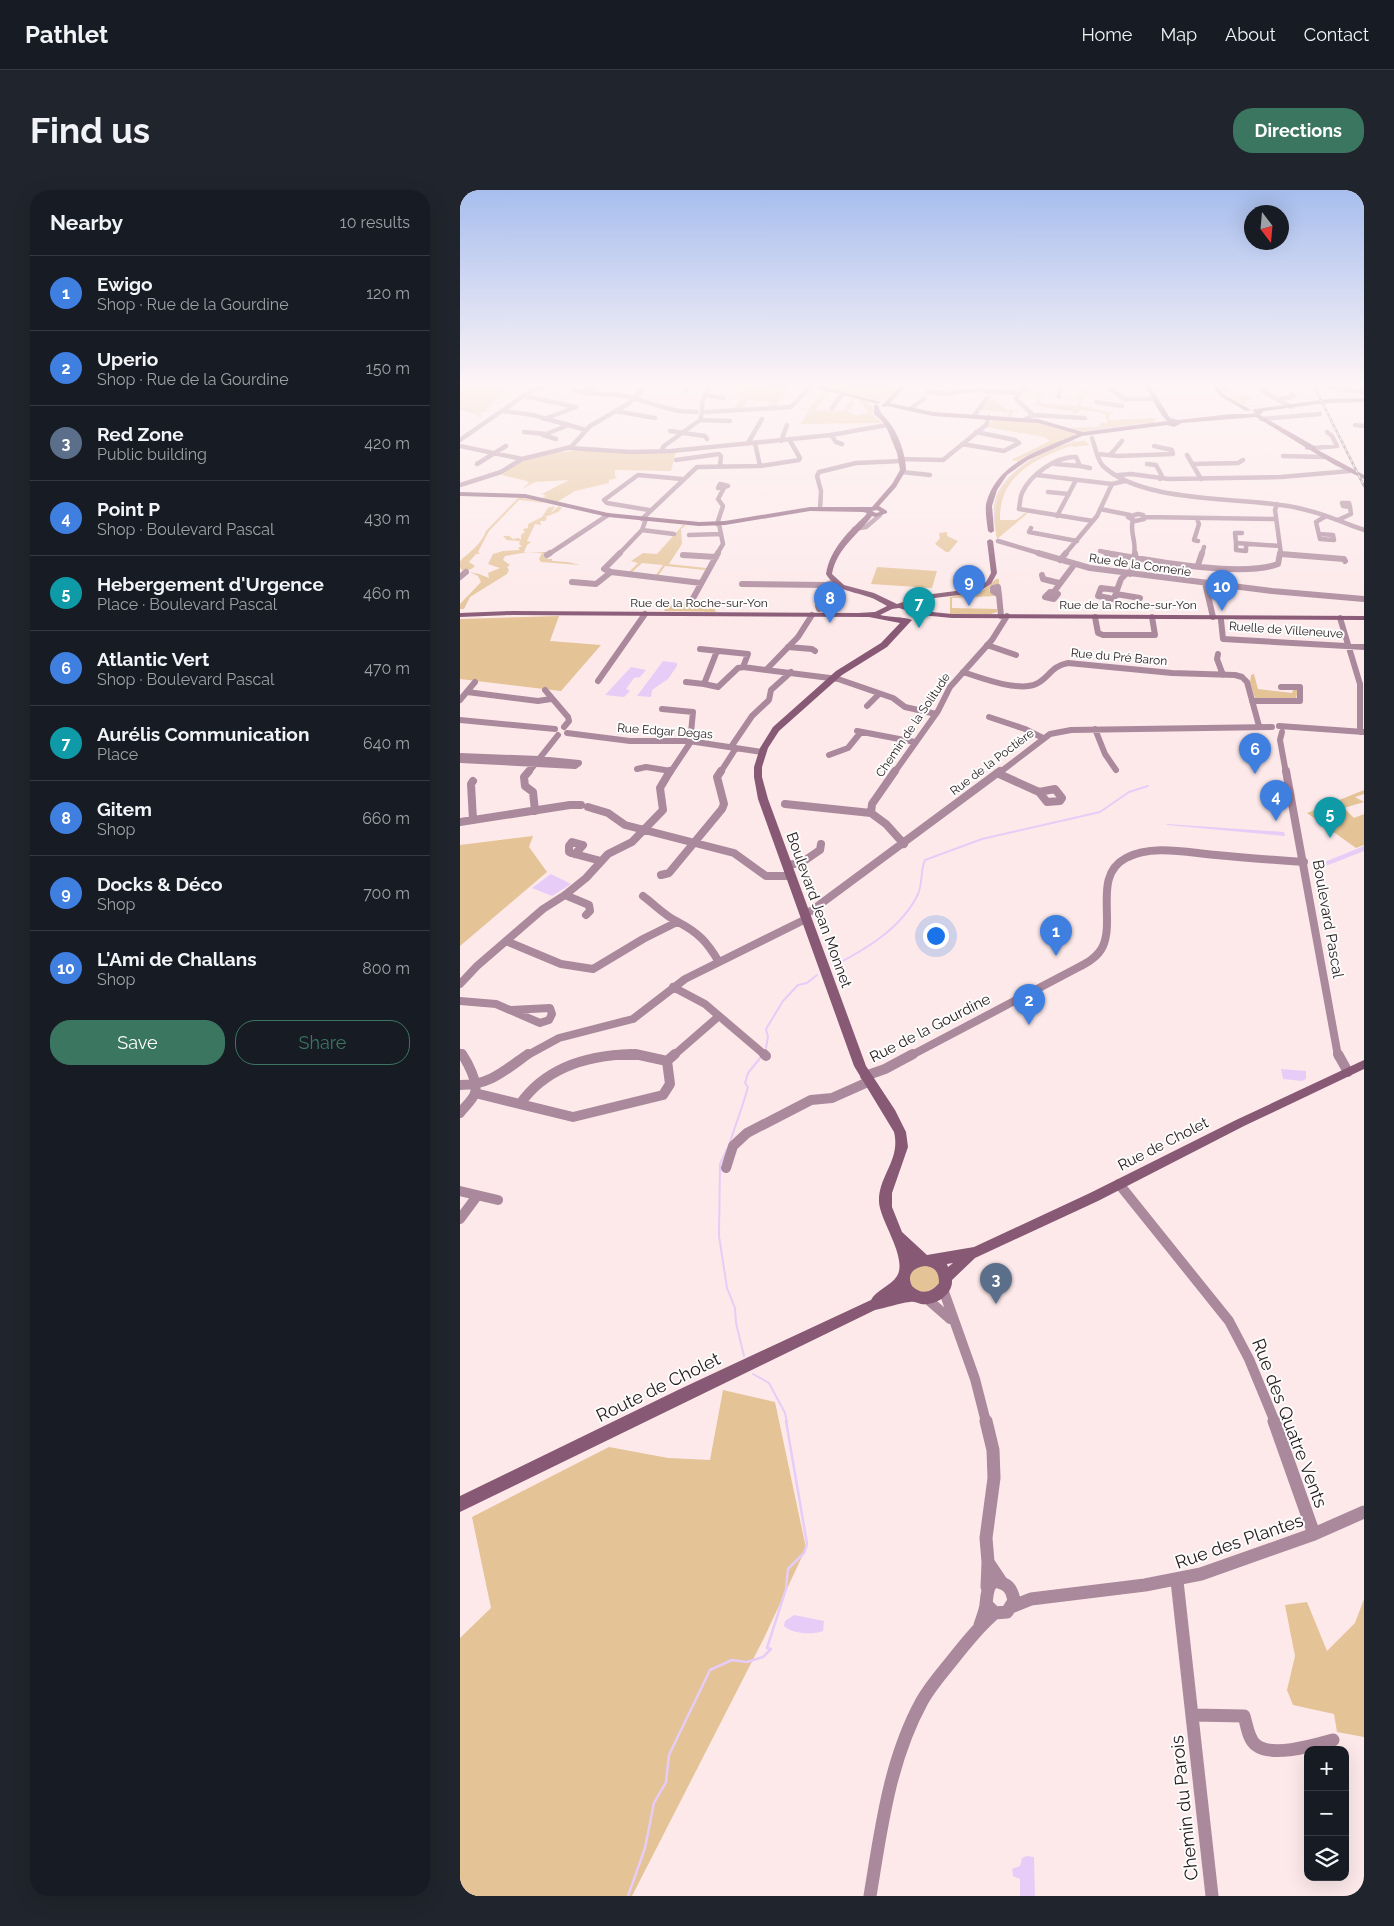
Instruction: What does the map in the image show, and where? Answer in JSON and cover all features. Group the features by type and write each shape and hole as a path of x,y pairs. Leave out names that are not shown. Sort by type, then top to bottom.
{"main road":[{"path":"902,464 902,472 873,511 854,530 840,548 830,569 830,576 834,582 898,606 910,615"},
{"path":"886,615 898,606 930,596 969,592 986,585 994,576 994,543 986,532 989,521 990,498 1005,474 1020,464"},
{"path":"1336,464 1364,476"},
{"path":"460,494 525,496 608,515 691,524 718,524 786,512 820,509 873,511"},
{"path":"881,600 892,626 891,636"},
{"name":"Boulevard Jean Monnet","path":"898,1236 888,1214 885,1201 887,1188 902,1152 902,1138 897,1124 866,1079 790,876 759,786 758,767 762,752 776,729 834,678 884,645 910,615 916,600"},
{"name":"Rue de la Roche-sur-Yon","path":"460,615 540,613 1364,618"},
{"name":"Rue de Cholet","path":"928,1260 976,1252 1364,1064"},
{"path":"898,1236 928,1260 942,1267 945,1283 938,1294 920,1296 908,1291 898,1236"},
{"name":"Rue de Cholet","path":"945,1283 976,1252"},
{"path":"904,1274 910,1264 928,1260"},
{"name":"Route de Cholet","path":"873,1305 904,1274"},
{"name":"Route de Cholet","path":"460,1504 873,1305 920,1296"}],"street":[{"path":"460,485 501,472 515,464"},
{"path":"701,583 611,572 604,568 642,530 644,519 649,510 696,467 760,466 774,464"},
{"path":"820,509 819,479 851,464 856,464"},
{"path":"1090,468 1054,464 1037,476 1024,491 1020,500 1020,509 1022,511 1093,522"},
{"path":"1101,464 1125,481 1141,487 1174,494 1277,504 1326,516 1364,530"},
{"path":"1147,464 1156,465 1162,476 1160,478"},
{"path":"1201,478 1193,464 1210,464"},
{"path":"1119,475 1131,474 1160,478 1294,477 1350,471"},
{"path":"902,472 930,475"},
{"path":"649,510 607,503 604,500 638,475 682,479"},
{"path":"1037,476 1112,484 1125,481"},
{"path":"1057,516 1076,480"},
{"path":"1060,560 1093,522 1112,484"},
{"path":"691,602 722,544 718,524 723,506 718,499 724,488"},
{"path":"1048,492 1068,494"},
{"path":"1100,551 1198,565 1266,569 1278,564 1281,554 1275,510 1277,504"},
{"path":"1338,520 1351,514 1350,507"},
{"path":"1100,509 1138,514 1145,517 1276,520"},
{"path":"854,530 866,527 873,511"},
{"path":"1130,514 1128,517 1133,520 1141,520 1145,517"},
{"path":"547,555 608,515"},
{"path":"1319,534 1316,522 1326,516"},
{"path":"1197,519 1199,524 1194,540 1198,541"},
{"path":"1133,520 1131,525 1136,548 1134,556 1136,558 1121,579 1117,592 1140,598"},
{"path":"1031,528 1029,532 1077,541"},
{"path":"642,530 674,534"},
{"path":"1242,533 1235,533 1236,550 1246,550 1246,544 1280,546"},
{"path":"688,535 721,534"},
{"name":"Rue de la Cornerie","path":"994,543 1006,544 1074,565 1126,574 1364,600"},
{"path":"1198,565 1204,547"},
{"path":"1281,554 1344,559 1345,561"},
{"path":"683,555 716,557"},
{"path":"1053,593 1074,565"},
{"path":"460,577 466,572"},
{"path":"572,582 601,584 611,572"},
{"path":"1042,574 1044,580 1059,583"},
{"path":"742,584 825,585 834,582"},
{"path":"1205,583 1213,617"},
{"path":"819,609 818,606 825,585"},
{"path":"999,595 1004,616"},
{"path":"598,681 645,614"},
{"path":"766,669 807,625 812,615"},
{"name":"Chemin de la Solitude","path":"871,813 872,804 936,714 950,687 987,645 1004,616"},
{"path":"1095,616 1098,633 1103,635 1155,635 1152,617"},
{"path":"1277,731 1297,727 1362,732 1360,684 1340,618"},
{"name":"Ruelle de Villeneuve","path":"1221,620 1223,639 1364,647"},
{"path":"987,645 1016,655"},
{"path":"788,647 812,649 815,651"},
{"path":"700,650 748,654 743,667"},
{"path":"704,684 717,651"},
{"path":"1218,654 1217,659 1223,675"},
{"name":"Rue du Pré Baron","path":"963,672 1004,683 1026,686 1038,683 1055,666 1068,663 1112,669 1238,676 1245,679 1252,700"},
{"path":"686,682 718,687 738,668 743,667 791,672 834,678 894,698 905,707 936,714"},
{"path":"661,875 668,873 724,804 717,778 752,716 769,700 771,690 791,672"},
{"path":"460,700 475,682"},
{"path":"1259,726 1252,700 1300,701 1300,687 1281,687"},
{"path":"545,690 568,717 569,721 566,730"},
{"path":"468,692 538,701 551,699"},
{"path":"867,706 879,694"},
{"path":"460,984 477,966 543,909 565,895 586,878 608,854 632,842 663,810 664,805 660,790 690,743 693,712 662,709"},
{"path":"989,717 1025,729 1043,738"},
{"path":"460,720 555,732"},
{"path":"460,724 555,732"},
{"name":"Rue de la Poctière","path":"460,1085 475,1089 534,1050 560,1038 632,1019 673,987 797,922 904,844 1043,738 1060,731 1095,729 1259,726 1277,731"},
{"path":"1095,729 1105,754 1116,770"},
{"name":"Rue Edgar Degas","path":"555,732 566,730 630,740 689,741 762,752"},
{"path":"829,755 848,748 859,731 915,742"},
{"name":"Boulevard Pascal","path":"1277,731 1304,862 1338,1054 1348,1072"},
{"path":"535,811 533,792 525,786 524,778 555,732"},
{"path":"460,758 536,761 579,763 575,766 536,761"},
{"path":"637,769 646,767 671,771"},
{"path":"997,773 1039,792"},
{"path":"473,781 471,784 473,820"},
{"path":"785,804 871,813 886,824 904,844"},
{"path":"460,822 584,806 608,813 625,825 734,853 766,876 790,876"},
{"path":"787,865 804,861 820,850 821,844"},
{"name":"Rue de la Gourdine","path":"726,1168 733,1146 747,1133 811,1100 832,1098 885,1068 1077,968 1096,955 1102,949 1105,941 1108,877 1117,863 1128,856 1143,852 1159,851 1304,862"},
{"path":"575,854 601,862"},
{"path":"565,895 589,905 590,911 586,915"},
{"path":"642,896 677,922 701,935 719,962"},
{"path":"506,942 561,964 593,969 677,922"},
{"path":"673,987 705,1004 766,1056"},
{"path":"460,1001 487,1003 511,1010"},
{"path":"667,1060 719,1016"},
{"path":"520,1104 538,1083 565,1066 617,1053 630,1052 651,1055 667,1060"},
{"path":"460,1053 466,1058 475,1089 460,1112"},
{"path":"475,1089 520,1104 573,1117 663,1095 670,1084 667,1060"},
{"name":"Rue des Quatre Vents","path":"1119,1184 1229,1321 1250,1359 1276,1425 1314,1534"},
{"path":"460,1191 498,1200"},
{"path":"460,1219 477,1196"},
{"path":"945,1283 953,1322 972,1371 993,1450 994,1478 986,1538 988,1562 987,1587 984,1598 991,1609 1001,1614 1011,1607 1014,1601 1013,1593 1002,1582 988,1562"},
{"path":"920,1296 953,1322"},
{"name":"Rue des Plantes","path":"1011,1607 1031,1599 1177,1580 1247,1559 1314,1534 1364,1512"},
{"name":"Chemin du Parois","path":"1177,1580 1212,1896"},
{"path":"987,1587 997,1582 1002,1582"},
{"name":"Rue des Plantes","path":"1013,1593 1031,1599"},
{"path":"870,1896 894,1775 914,1715 931,1686 991,1609"},
{"name":"Chemin du Parois","path":"1192,1715 1244,1716 1251,1737 1257,1746 1270,1751 1333,1740"}],"shaded area":[{"path":"519,464 673,464 671,471 615,470 617,478 609,480 609,483 575,491 557,502 542,498 546,496 542,494 569,480 535,482 522,489 529,483 527,481 502,475"},
{"path":"1025,464 1033,464 1021,471 1005,491 1001,504 1000,520 1016,520 1025,513 1028,513 997,539 994,520 995,501 999,490 1017,469"},
{"path":"519,497 546,503 519,500 489,531 478,552 480,554 476,554 469,562 475,566 464,572 460,568 460,561 475,547 486,531"},
{"path":"555,506 551,513 559,506 562,508 558,512 545,517 547,518 545,521 540,521 541,525 535,524 527,541 531,542 527,545 524,552 528,552 505,556 503,560 510,565 507,567 509,570 507,574 470,597 464,609 460,609 460,604 481,582 478,576 470,572 489,578 488,573 500,568 488,564 493,554 503,551 520,550 518,548 522,546 519,544 520,541 507,540 503,536 509,536 513,539 519,538 521,540 521,535 525,532 523,529 528,528 528,524 542,517 548,508"},
{"path":"683,525 686,525 681,529 682,544 669,564 706,568 705,570 665,566 658,576 656,575 663,565 642,563 632,572 629,572 638,563 631,561 643,553 657,554"},
{"path":"947,532 947,536 958,541 949,552 935,544 940,538 939,533"},
{"path":"528,552 547,552 547,559 552,559 552,561 580,565 541,562 539,559 542,553"},
{"path":"877,567 937,571 932,588 871,584"},
{"path":"996,579 999,579 999,586 989,590 995,596 952,598 952,608 997,609 997,612 991,614 950,614 950,597 982,591"},
{"path":"686,602 713,606 716,612 664,611 667,605 680,605"},
{"path":"559,616 550,641 601,645 561,691 460,679 460,619"},
{"path":"663,661 677,663 677,666 668,679 652,690 651,697 637,696"},
{"path":"631,667 646,670 640,677 634,678 626,689 630,691 624,697 605,695"},
{"path":"1254,674 1258,689 1292,693 1293,690 1298,689 1296,699 1255,698 1250,683 1251,675"},
{"path":"1364,790 1364,794 1355,797 1364,802 1344,808 1354,818 1364,814 1364,845 1356,848 1307,813"},
{"path":"1167,825 1284,832 1285,836"},
{"path":"533,836 529,847 547,872 460,946 460,845"},
{"path":"1364,846 1364,851 1323,867 1322,863"},
{"path":"551,874 571,884 552,896 532,888"},
{"path":"1281,1069 1306,1071 1306,1079 1302,1081 1283,1079"},
{"path":"918,1264 934,1265 942,1282 925,1294 909,1287 909,1271"},
{"path":"723,1390 775,1402 806,1548 764,1638 632,1896 460,1896 460,1638 491,1608 472,1517 609,1447 668,1458 710,1460"},
{"path":"1364,1599 1364,1737 1337,1732 1334,1714 1293,1705 1287,1690 1295,1656 1285,1605 1307,1602 1327,1651 1355,1623"},
{"path":"794,1615 824,1621 823,1631 803,1633 788,1629 784,1626 785,1621"},
{"path":"1027,1856 1034,1857 1035,1896 1020,1896 1020,1879 1013,1876 1012,1869 1020,1866 1022,1858"}],"waterway":[{"path":"994,522 1000,491 1011,475 1025,464"},
{"path":"833,966 858,953 893,928 918,894 925,860 982,839 1100,812 1129,792 1148,786"},
{"path":"766,1048 768,1037 766,1029 783,1001 798,985 807,983 817,975"},
{"path":"730,1142 748,1087 745,1083 748,1073 761,1057"},
{"path":"727,1149 720,1164 719,1236 727,1288 735,1308 736,1323 744,1356"},
{"path":"753,1374 769,1383 785,1413 787,1422"},
{"path":"628,1896 645,1848 654,1803 666,1782 669,1755 710,1670 732,1660 747,1662 763,1657 771,1649 767,1648 786,1589 788,1569 804,1553 807,1544 786,1421"}],"railway":[{"path":"1353,464 1364,486"}],"place":[{"name":"Docks & Déco","path":"969,606"},
{"name":"L'Ami de Challans","path":"1222,611"},
{"name":"Gitem","path":"830,623"},
{"name":"Aurélis Communication","path":"919,628"},
{"name":"Atlantic Vert","path":"1255,774"},
{"name":"Point P","path":"1276,821"},
{"name":"Hebergement d'Urgence","path":"1330,838"},
{"name":"Ewigo","path":"1056,956"},
{"name":"Uperio","path":"1029,1025"},
{"name":"Red Zone","path":"996,1304"}]}
